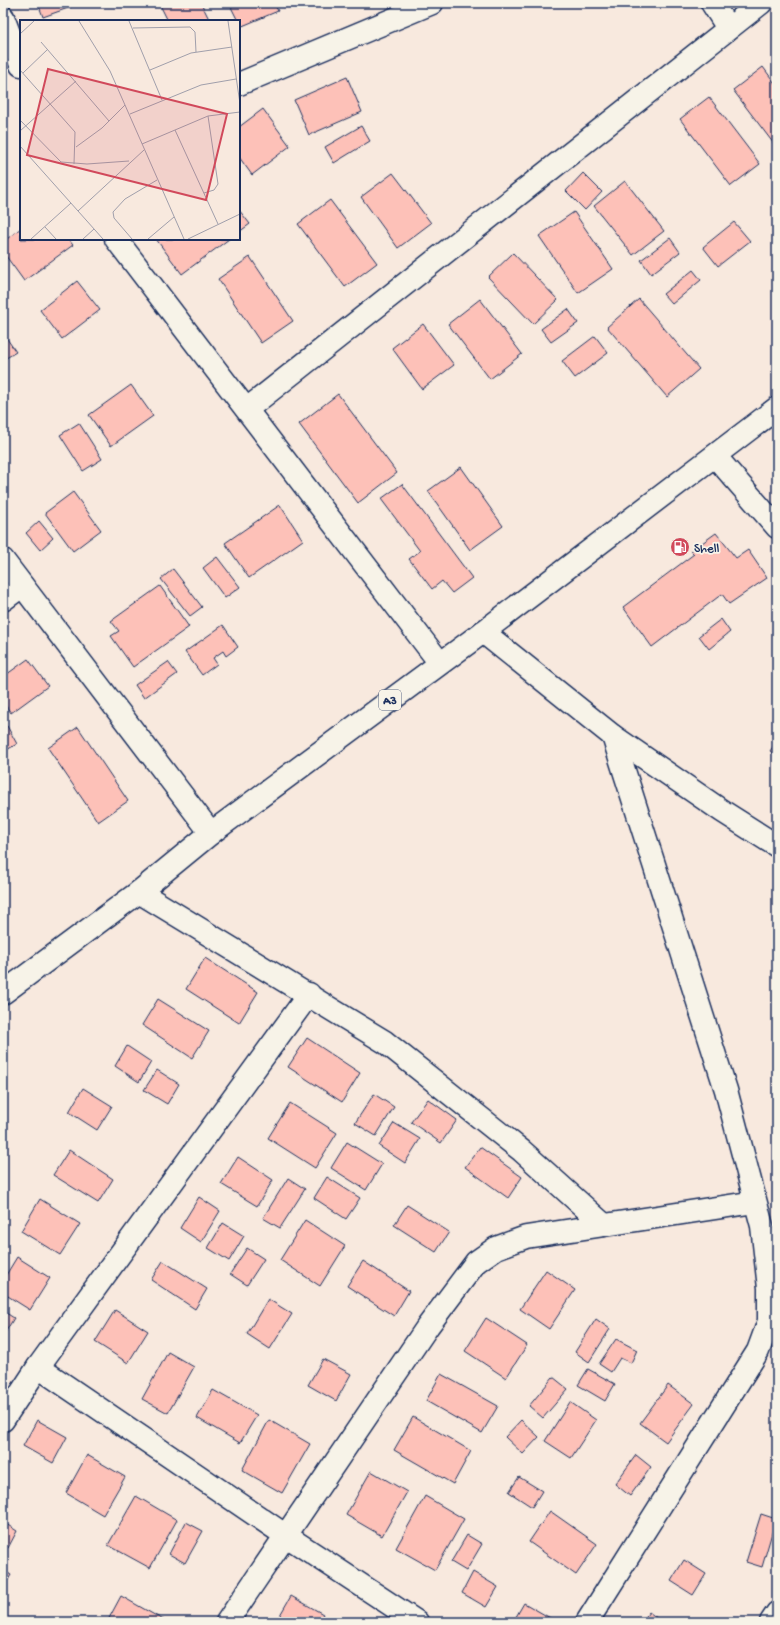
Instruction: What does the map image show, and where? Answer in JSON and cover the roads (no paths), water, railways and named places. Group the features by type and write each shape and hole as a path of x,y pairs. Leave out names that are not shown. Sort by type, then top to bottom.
{"main road":[{"path":"240,84 432,3"},
{"path":"712,3 728,28"},
{"path":"247,409 761,3"},
{"path":"3,17 20,62"},
{"path":"117,240 440,663"},
{"name":"A3","path":"3,994 139,892 211,833 483,632 777,408"},
{"path":"715,456 777,527"},
{"path":"3,560 211,833"},
{"path":"3,600 22,586"},
{"path":"483,632 613,736 722,811 777,846"},
{"path":"586,1622 758,1351 769,1321 769,1288 762,1226 726,1090 613,736"},
{"path":"139,892 309,994 385,1042 522,1151 604,1225"},
{"path":"3,1420 38,1367 309,994"},
{"path":"227,1622 428,1326 476,1262 496,1248 526,1237 755,1202"},
{"path":"38,1367 285,1535 417,1622"},
{"path":"771,1622 777,1613"}],"place":[{"name":"Shell","path":"680,547"}]}
